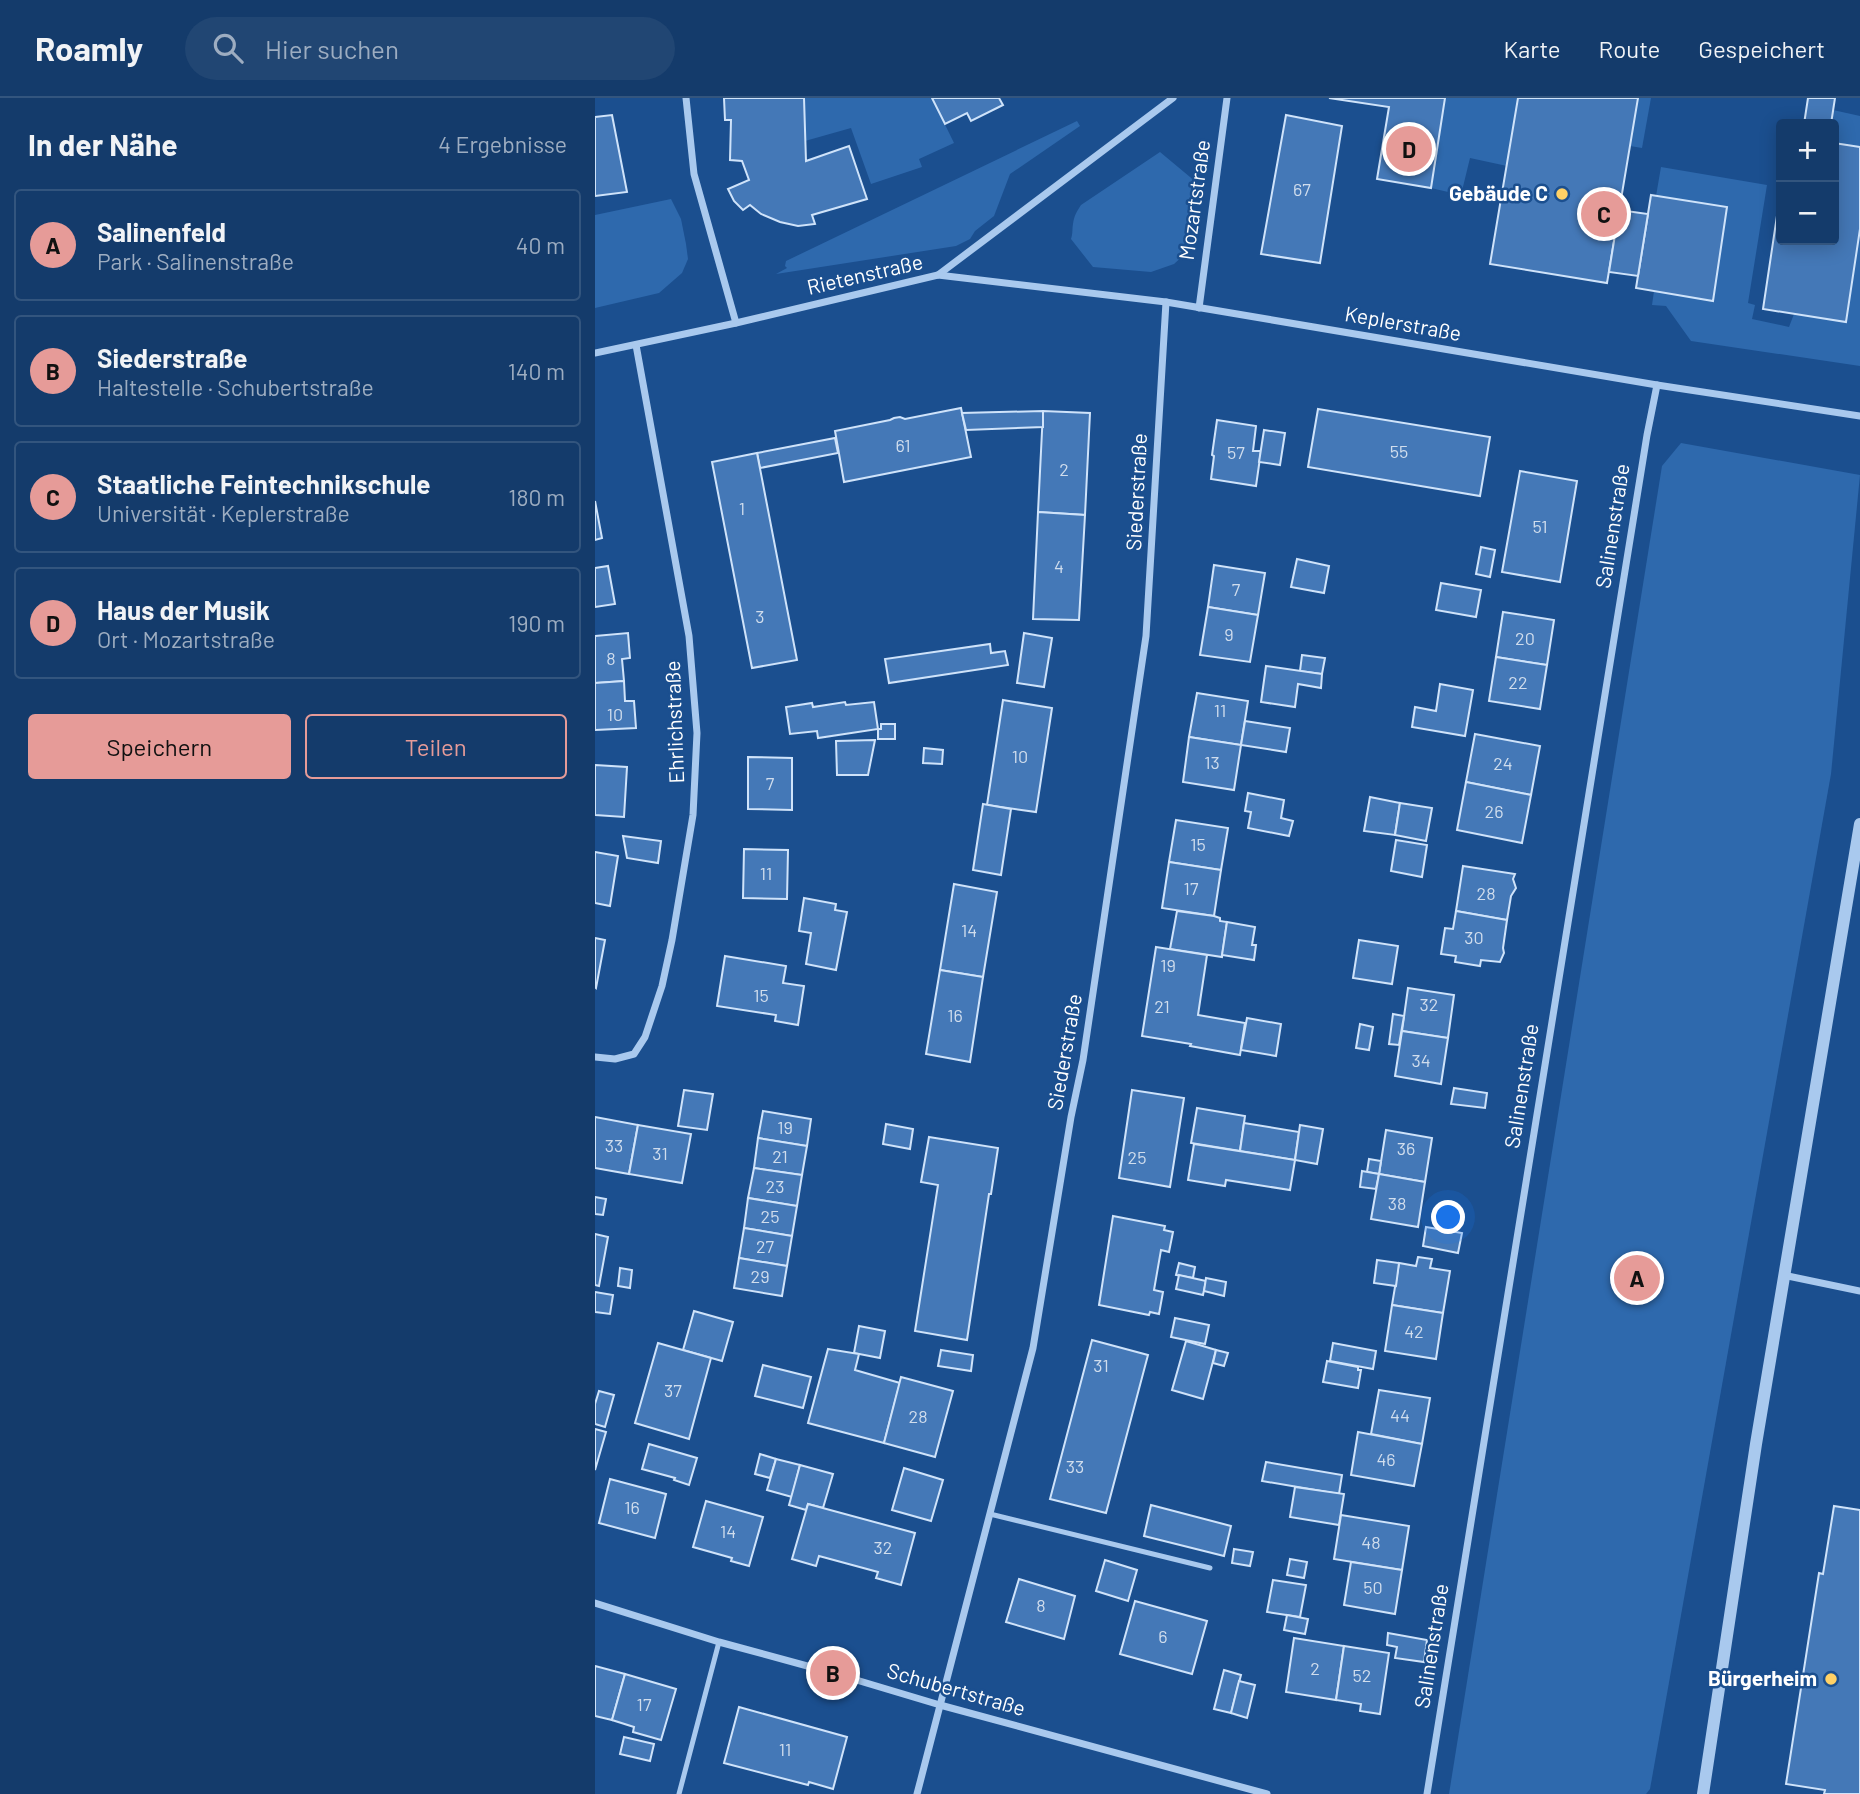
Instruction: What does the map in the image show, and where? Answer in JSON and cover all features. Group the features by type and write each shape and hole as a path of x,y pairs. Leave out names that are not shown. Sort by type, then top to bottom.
{"street":[{"path":"686,98 694,174 736,323"},
{"name":"Rietenstraße","path":"595,353 938,275 1173,98"},
{"name":"Mozartstraße","path":"1199,307 1227,98"},
{"name":"Keplerstraße","path":"938,275 1199,307 1860,416"},
{"name":"Siederstraße","path":"917,1794 1033,1348 1083,1060 1146,636 1166,302"},
{"name":"Ehrlichstraße","path":"595,1057 615,1059 634,1054 645,1037 662,986 672,940 693,815 697,733 689,636 636,345"},
{"name":"Salinenstraße","path":"1427,1794 1657,384"},
{"path":"1703,1794 1783,1275 1860,824"},
{"path":"1783,1275 1860,1291"},
{"name":"Schubertstraße","path":"595,1604 940,1705 1267,1794"}],"lane":[{"path":"990,1514 1210,1567"},
{"path":"679,1794 719,1642"}],"shaded area":[{"path":"804,98 932,98 954,143 919,159 922,167 871,184 851,128 805,141"},
{"path":"1445,98 1518,98 1507,166 1470,158 1461,195 1431,188"},
{"path":"1638,98 1651,98 1642,148 1630,146"},
{"path":"1833,110 1860,116 1860,147 1839,144 1839,119 1832,119"},
{"path":"1077,121 1080,126 1010,174 994,216 975,231 970,239 956,246 776,274 787,268 786,261"},
{"path":"1160,152 1196,182 1186,253 1174,264 1151,272 1093,267 1071,239 1073,221 1078,209"},
{"path":"1661,167 1767,185 1748,303 1755,305 1752,319 1789,327 1794,314 1845,322 1860,229 1860,366 1691,341 1666,306 1652,305 1654,291 1713,300 1727,208 1656,196"},
{"path":"671,199 681,219 686,244 688,259 682,273 659,293 595,308 595,215"},
{"path":"1681,443 1860,475 1831,774 1650,1789 1646,1794 1449,1794 1662,466"}],"building":[{"path":"724,98 804,98 806,161 849,146 867,199 812,215 815,224 798,226 761,214 750,205 743,210 728,189 749,180 742,161 730,160 731,120 725,120"},
{"path":"932,98 999,98 1003,105 971,121 967,113 945,124"},
{"path":"1329,98 1445,98 1431,188 1377,179 1389,107"},
{"name":"Gebäude C","path":"1518,98 1638,98 1607,283 1490,264"},
{"path":"1808,98 1835,98 1832,119 1805,119"},
{"path":"612,115 627,192 595,196 595,117"},
{"path":"1286,115 1342,126 1320,263 1261,254"},
{"path":"1839,144 1860,147 1860,229 1846,322 1763,309 1776,222 1776,245 1839,245"},
{"path":"1651,195 1727,207 1713,301 1636,288"},
{"path":"1619,210 1648,214 1638,276 1609,272"},
{"path":"961,408 971,457 844,482 835,431 894,418 905,419"},
{"path":"1318,409 1490,437 1480,496 1308,467"},
{"path":"1043,411 1090,413 1085,515 1038,512"},
{"path":"1043,411 1043,427 966,430 962,413"},
{"path":"1217,420 1256,426 1253,451 1261,451 1256,486 1211,479"},
{"path":"1264,430 1285,433 1280,465 1259,462"},
{"path":"835,438 838,453 760,468 757,453"},
{"path":"757,453 797,660 752,668 712,462"},
{"path":"1520,471 1577,481 1560,582 1502,572"},
{"path":"595,501 602,538 595,540"},
{"path":"1038,512 1085,515 1079,620 1033,619"},
{"path":"1481,547 1495,550 1490,577 1476,574"},
{"path":"1297,559 1329,566 1324,593 1291,587"},
{"path":"1214,565 1265,573 1258,615 1208,607"},
{"path":"608,566 615,604 595,607 595,568"},
{"path":"1441,583 1481,590 1476,617 1436,610"},
{"path":"1208,607 1258,615 1250,662 1200,655"},
{"path":"1503,612 1554,620 1547,665 1496,657"},
{"path":"628,633 630,658 622,659 624,681 595,683 595,636"},
{"path":"1024,633 1052,638 1044,687 1017,683"},
{"path":"990,644 991,653 1005,651 1008,665 889,683 885,659"},
{"path":"1302,655 1325,658 1322,674 1300,671"},
{"path":"1496,657 1547,665 1540,709 1489,701"},
{"path":"1266,666 1322,674 1321,688 1298,684 1295,707 1261,702"},
{"path":"624,681 625,701 634,701 636,728 595,730 595,683"},
{"path":"1440,684 1473,690 1465,736 1412,727 1415,707 1436,711"},
{"path":"1197,693 1248,701 1241,745 1189,737"},
{"path":"1003,700 1052,708 1036,812 987,805"},
{"path":"845,702 846,705 874,702 878,729 818,738 817,731 790,734 786,707 812,703 813,707"},
{"path":"1245,721 1290,728 1286,752 1241,745"},
{"path":"881,724 895,724 895,739 878,739"},
{"path":"1475,734 1540,746 1531,795 1466,782"},
{"path":"1189,737 1241,745 1234,790 1183,782"},
{"path":"875,740 868,775 837,775 836,741"},
{"path":"924,748 943,750 942,764 923,763"},
{"path":"748,757 792,758 792,810 748,809"},
{"path":"595,765 627,767 624,817 595,815"},
{"path":"1466,782 1531,795 1522,843 1457,830"},
{"path":"1248,793 1284,800 1281,818 1293,821 1289,836 1248,828 1251,812 1245,811"},
{"path":"1370,797 1400,803 1395,835 1364,831"},
{"path":"1400,803 1432,808 1426,841 1395,835"},
{"path":"983,804 1011,809 1001,875 973,870"},
{"path":"1176,820 1228,828 1221,870 1169,862"},
{"path":"623,836 661,841 658,863 627,858"},
{"path":"1396,840 1427,845 1422,877 1391,871"},
{"path":"744,849 788,850 787,899 743,898"},
{"path":"595,852 618,856 610,906 595,903"},
{"path":"1169,862 1221,870 1214,916 1162,908"},
{"path":"1463,866 1515,874 1513,879 1516,888 1511,896 1507,920 1456,911"},
{"path":"954,884 997,892 983,977 940,970"},
{"path":"804,898 836,904 835,910 847,912 836,970 806,964 811,933 799,931"},
{"path":"1177,911 1214,916 1227,922 1222,957 1170,949"},
{"path":"1456,911 1507,920 1504,953 1500,962 1481,960 1480,966 1455,962 1456,956 1441,954 1445,928 1453,929"},
{"path":"1227,922 1255,927 1252,945 1256,945 1254,960 1222,955"},
{"path":"595,938 605,940 596,988 595,987"},
{"path":"1359,940 1398,946 1392,984 1353,978"},
{"path":"1156,947 1207,955 1198,1015 1245,1023 1240,1055 1142,1036"},
{"path":"725,956 786,966 783,983 804,986 798,1025 775,1021 776,1015 717,1006"},
{"path":"940,970 983,977 970,1062 926,1054"},
{"path":"1408,988 1454,995 1448,1038 1402,1031"},
{"path":"1393,1014 1404,1016 1399,1045 1389,1044"},
{"path":"1247,1018 1281,1024 1276,1056 1241,1050"},
{"path":"1360,1024 1373,1027 1369,1050 1356,1048"},
{"path":"1402,1031 1448,1038 1441,1084 1395,1076"},
{"path":"1454,1088 1487,1093 1485,1108 1451,1104"},
{"path":"684,1090 713,1094 707,1130 678,1126"},
{"path":"1132,1090 1184,1098 1170,1187 1119,1178"},
{"path":"1197,1108 1245,1116 1240,1151 1191,1143"},
{"path":"763,1111 811,1119 807,1146 758,1138"},
{"path":"595,1117 638,1125 629,1174 595,1168"},
{"path":"1244,1123 1299,1132 1295,1160 1240,1151"},
{"path":"886,1124 913,1129 910,1149 883,1144"},
{"path":"638,1125 691,1134 682,1183 629,1174"},
{"path":"1300,1125 1323,1129 1317,1164 1295,1160"},
{"path":"1386,1130 1432,1138 1425,1182 1379,1174"},
{"path":"929,1137 998,1148 967,1340 915,1331 938,1185 921,1182"},
{"path":"758,1138 807,1146 802,1175 754,1168"},
{"path":"1194,1144 1295,1160 1290,1190 1226,1180 1225,1186 1188,1180"},
{"path":"1369,1159 1381,1161 1379,1174 1367,1172"},
{"path":"754,1168 802,1175 797,1206 748,1198"},
{"path":"1362,1171 1379,1174 1376,1189 1360,1187"},
{"path":"1379,1174 1425,1182 1418,1227 1371,1219"},
{"path":"595,1197 606,1199 603,1215 595,1214"},
{"path":"748,1198 797,1206 792,1236 744,1228"},
{"path":"1113,1216 1165,1226 1164,1230 1173,1232 1169,1252 1161,1250 1154,1290 1163,1292 1159,1314 1150,1312 1149,1315 1099,1305"},
{"path":"1426,1227 1462,1233 1458,1253 1423,1246"},
{"path":"744,1228 792,1236 787,1266 739,1258"},
{"path":"595,1234 608,1237 599,1286 595,1285"},
{"path":"1418,1257 1432,1259 1430,1268 1450,1271 1443,1313 1392,1305 1399,1263 1416,1266"},
{"path":"739,1258 787,1266 782,1296 734,1288"},
{"path":"1377,1260 1399,1263 1396,1286 1374,1283"},
{"path":"1179,1263 1195,1267 1193,1278 1176,1275"},
{"path":"620,1268 632,1270 630,1288 618,1286"},
{"path":"1179,1275 1206,1281 1203,1295 1176,1289"},
{"path":"1206,1278 1226,1282 1224,1296 1204,1291"},
{"path":"595,1292 613,1295 610,1314 595,1312"},
{"path":"1392,1305 1443,1313 1436,1359 1385,1351"},
{"path":"694,1311 733,1322 722,1361 683,1350"},
{"path":"1175,1318 1209,1325 1205,1344 1171,1337"},
{"path":"859,1326 885,1331 880,1358 854,1353"},
{"path":"1092,1340 1148,1355 1106,1513 1050,1499"},
{"path":"1186,1341 1216,1350 1203,1399 1172,1390"},
{"path":"658,1343 711,1358 689,1439 635,1423"},
{"path":"1333,1343 1376,1351 1373,1369 1330,1361"},
{"path":"828,1349 859,1354 855,1370 900,1383 884,1443 808,1423"},
{"path":"941,1350 973,1355 971,1371 938,1366"},
{"path":"1216,1350 1228,1353 1224,1366 1213,1363"},
{"path":"1327,1361 1358,1367 1358,1370 1361,1370 1358,1388 1323,1382"},
{"path":"763,1365 811,1377 803,1408 755,1396"},
{"path":"901,1377 953,1391 935,1457 884,1443"},
{"path":"1379,1390 1430,1398 1422,1444 1371,1434"},
{"path":"599,1391 614,1395 605,1427 595,1424 595,1404"},
{"path":"595,1429 606,1432 595,1470"},
{"path":"1358,1432 1422,1444 1414,1486 1351,1475"},
{"path":"649,1444 697,1458 689,1485 674,1480 675,1478 642,1469"},
{"path":"760,1454 776,1459 770,1478 755,1474"},
{"path":"776,1459 800,1465 792,1497 767,1490"},
{"path":"1266,1462 1342,1475 1339,1494 1262,1481"},
{"path":"800,1465 833,1474 823,1508 808,1504 806,1510 789,1505"},
{"path":"904,1468 943,1480 931,1521 892,1510"},
{"path":"610,1479 666,1494 655,1538 599,1523"},
{"path":"1295,1487 1344,1494 1339,1525 1290,1517"},
{"path":"706,1501 763,1517 749,1566 731,1561 732,1558 693,1547"},
{"path":"808,1504 915,1533 901,1585 876,1578 878,1572 819,1556 816,1566 792,1559"},
{"path":"1151,1505 1231,1526 1224,1556 1144,1536"},
{"name":"Bürgerheim","path":"1834,1506 1860,1510 1860,1794 1824,1794 1825,1790 1786,1784 1819,1573 1823,1574"},
{"path":"1341,1515 1409,1526 1402,1570 1334,1559"},
{"path":"1234,1549 1253,1552 1250,1566 1232,1563"},
{"path":"1290,1559 1307,1562 1304,1578 1287,1575"},
{"path":"1105,1560 1137,1570 1128,1601 1096,1591"},
{"path":"1351,1562 1402,1570 1395,1614 1344,1605"},
{"path":"1019,1579 1075,1596 1064,1639 1006,1622"},
{"path":"1273,1580 1306,1585 1300,1617 1267,1612"},
{"path":"1135,1601 1207,1621 1192,1674 1120,1654"},
{"path":"1287,1615 1308,1619 1305,1634 1284,1630"},
{"path":"1388,1633 1427,1640 1424,1662 1395,1658 1397,1647 1387,1645"},
{"path":"1294,1638 1344,1646 1336,1700 1286,1692"},
{"path":"1344,1646 1389,1653 1380,1714 1360,1711 1361,1704 1336,1700"},
{"path":"595,1666 625,1674 612,1720 595,1716"},
{"path":"1224,1670 1241,1675 1231,1713 1214,1709"},
{"path":"625,1674 676,1689 661,1740 633,1732 634,1727 612,1720"},
{"path":"1239,1681 1255,1685 1247,1718 1231,1713"},
{"path":"739,1707 847,1737 833,1789 724,1763"},
{"path":"624,1737 654,1744 650,1761 620,1754"}],"place":[{"name":"Haus der Musik","path":"1409,149"},
{"name":"Gebäude C","path":"1562,194"},
{"name":"Staatliche Feintechnikschule","path":"1604,214"},
{"name":"Salinenfeld","path":"1637,1278"},
{"name":"Siederstraße","path":"833,1673"},
{"name":"Bürgerheim","path":"1831,1679"}]}
